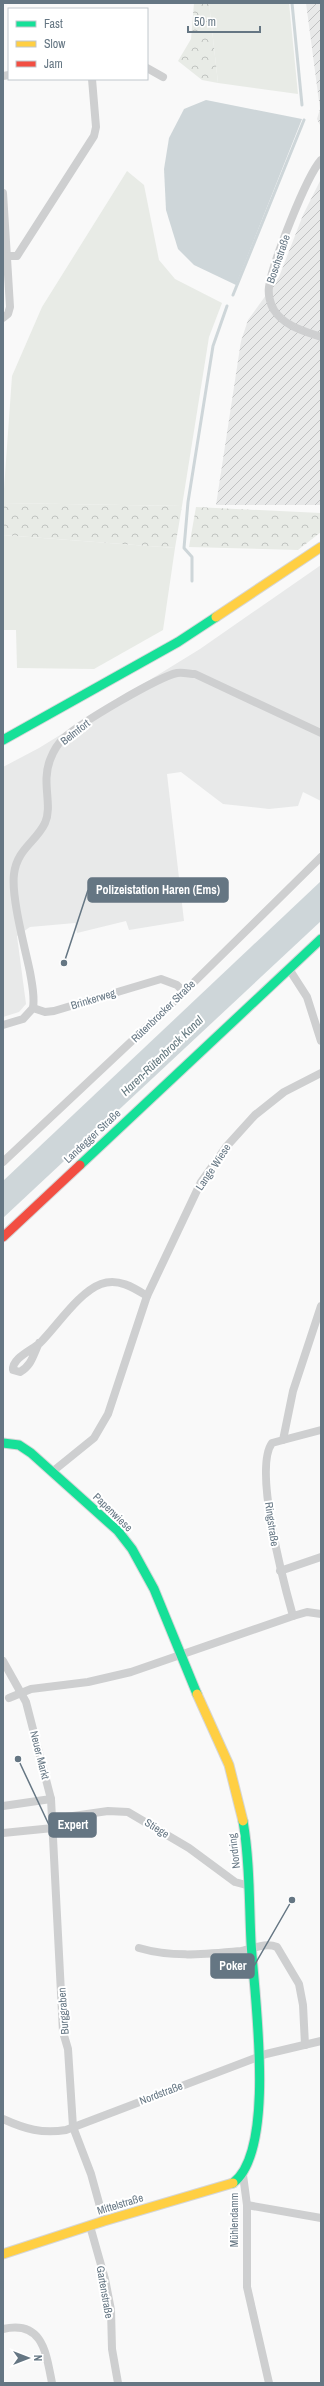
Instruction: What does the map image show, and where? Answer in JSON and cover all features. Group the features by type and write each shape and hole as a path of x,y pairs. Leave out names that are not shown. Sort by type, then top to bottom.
{"street":[{"path":"148,68 164,76"},
{"path":"8,256 17,256 94,136 96,127 92,80"},
{"name":"Boschstraße","path":"321,160 308,182 281,247 268,288 273,309 278,316 291,325 321,337"},
{"path":"3,193 10,307 8,314 3,318"},
{"path":"3,740 178,642 300,563 321,546"},
{"name":"Belmfort","path":"32,1008 33,992 16,897 14,874 23,850 45,823 47,815 45,781 47,769 56,748 64,737 94,717 158,680 177,673 195,674 321,734"},
{"name":"Rütenbrocker Straße","path":"3,1162 184,992 321,857"},
{"name":"Landegger Straße","path":"3,1237 321,939"},
{"path":"288,969 307,997 321,1041"},
{"name":"Brinkerweg","path":"32,1008 45,1012 54,1011 161,979 177,985 184,992"},
{"path":"3,1025 23,1018 32,1008"},
{"name":"Lange Wiese","path":"52,1472 94,1438 108,1414 147,1296 201,1182 226,1146 255,1115 284,1092 321,1073"},
{"path":"39,1343 88,1291 102,1284 116,1282 129,1285 147,1296"},
{"path":"283,1440 293,1391 321,1306"},
{"name":"Ringstraße","path":"294,1616 280,1571 274,1542 266,1473 268,1448 277,1440 283,1440 321,1430"},
{"name":"Papenwiese","path":"3,1443 19,1445 52,1472 118,1531 128,1544 152,1585 180,1653"},
{"path":"280,1571 321,1557"},
{"path":"9,1698 21,1692 88,1682 131,1672 180,1653 307,1612 321,1614"},
{"name":"Nordring","path":"180,1653 229,1765 244,1828 250,1886 252,1950 256,1986 259,2057"},
{"name":"Neuer Markt","path":"3,1661 21,1692 33,1726 51,1799 52,1819"},
{"path":"3,1806 51,1799"},
{"name":"Stiege","path":"52,1819 108,1811 128,1812 173,1838 235,1882 250,1886"},
{"name":"Burggraben","path":"52,1819 63,2032 68,2049 73,2127 91,2174 104,2221"},
{"path":"3,1833 53,1828"},
{"path":"140,1948 158,1953 199,1955 252,1950 271,1945 277,1947 299,1984 303,2005 305,2045"},
{"name":"Nordstraße","path":"3,2119 32,2130 43,2132 66,2130 259,2057 321,2041"},
{"name":"Mühlendamm","path":"259,2057 256,2121 252,2149 243,2175 247,2205 247,2287 269,2383"},
{"name":"Mittelstraße","path":"3,2254 104,2221 230,2185 243,2175"},
{"path":"247,2205 321,2218"},
{"name":"Gartenstraße","path":"90,2226 105,2279 111,2310 112,2349 118,2383"},
{"path":"3,2329 19,2327 35,2334 42,2342 52,2383"}],"shaded area":[{"path":"306,3 321,3 321,127 317,119 320,109"},
{"path":"321,179 321,505 216,505 241,341 248,320 279,277 303,215"},
{"path":"321,565 321,801 303,792 298,806 269,809 223,804 181,772 167,774 184,921 129,930 126,921 77,933 75,923 30,927 17,936 26,1004 19,1012 3,1017 3,767 39,748 200,649"}],"green space":[{"path":"194,3 209,3 218,83 202,80 178,61 191,39"},
{"path":"209,3 289,3 298,94 218,83"},
{"path":"127,171 144,185 159,260 175,279 222,303 209,337 182,506 3,503 12,376 42,307"},
{"path":"3,498 4,503 182,506 175,548 3,535"},
{"path":"196,507 321,513 321,532 298,550 189,547"},
{"path":"3,535 175,548 163,630 94,669 17,668 16,630 3,630"}],"water":[{"path":"206,100 302,119 236,285 194,265 178,249 166,210 164,169 169,138 184,109"},
{"name":"Haren-Rütenbrock Kanal","path":"321,881 321,921 3,1218 3,1181"}],"waterway":[{"path":"292,3 302,105"},
{"path":"233,295 304,120"},
{"path":"192,581 192,557 184,548 188,502 213,346 227,306"}],"traffic: fast":[{"path":"3,740 178,642 216,617"},
{"path":"80,1165 321,939"},
{"path":"3,1443 19,1445 31,1453 118,1531 132,1549 154,1589 197,1694"},
{"path":"233,2183 247,2165 255,2139 259,2106 260,2070 251,1942 248,1867 243,1821"}],"traffic: slow":[{"path":"216,617 321,547"},
{"path":"197,1694 229,1765 243,1821"},
{"path":"3,2254 104,2221 233,2183"}],"traffic: jam":[{"path":"3,1237 80,1165"}],"place":[{"name":"Polizeistation Haren (Ems)","path":"64,963"},
{"name":"Expert","path":"18,1759"},
{"name":"Poker","path":"292,1900"}]}
